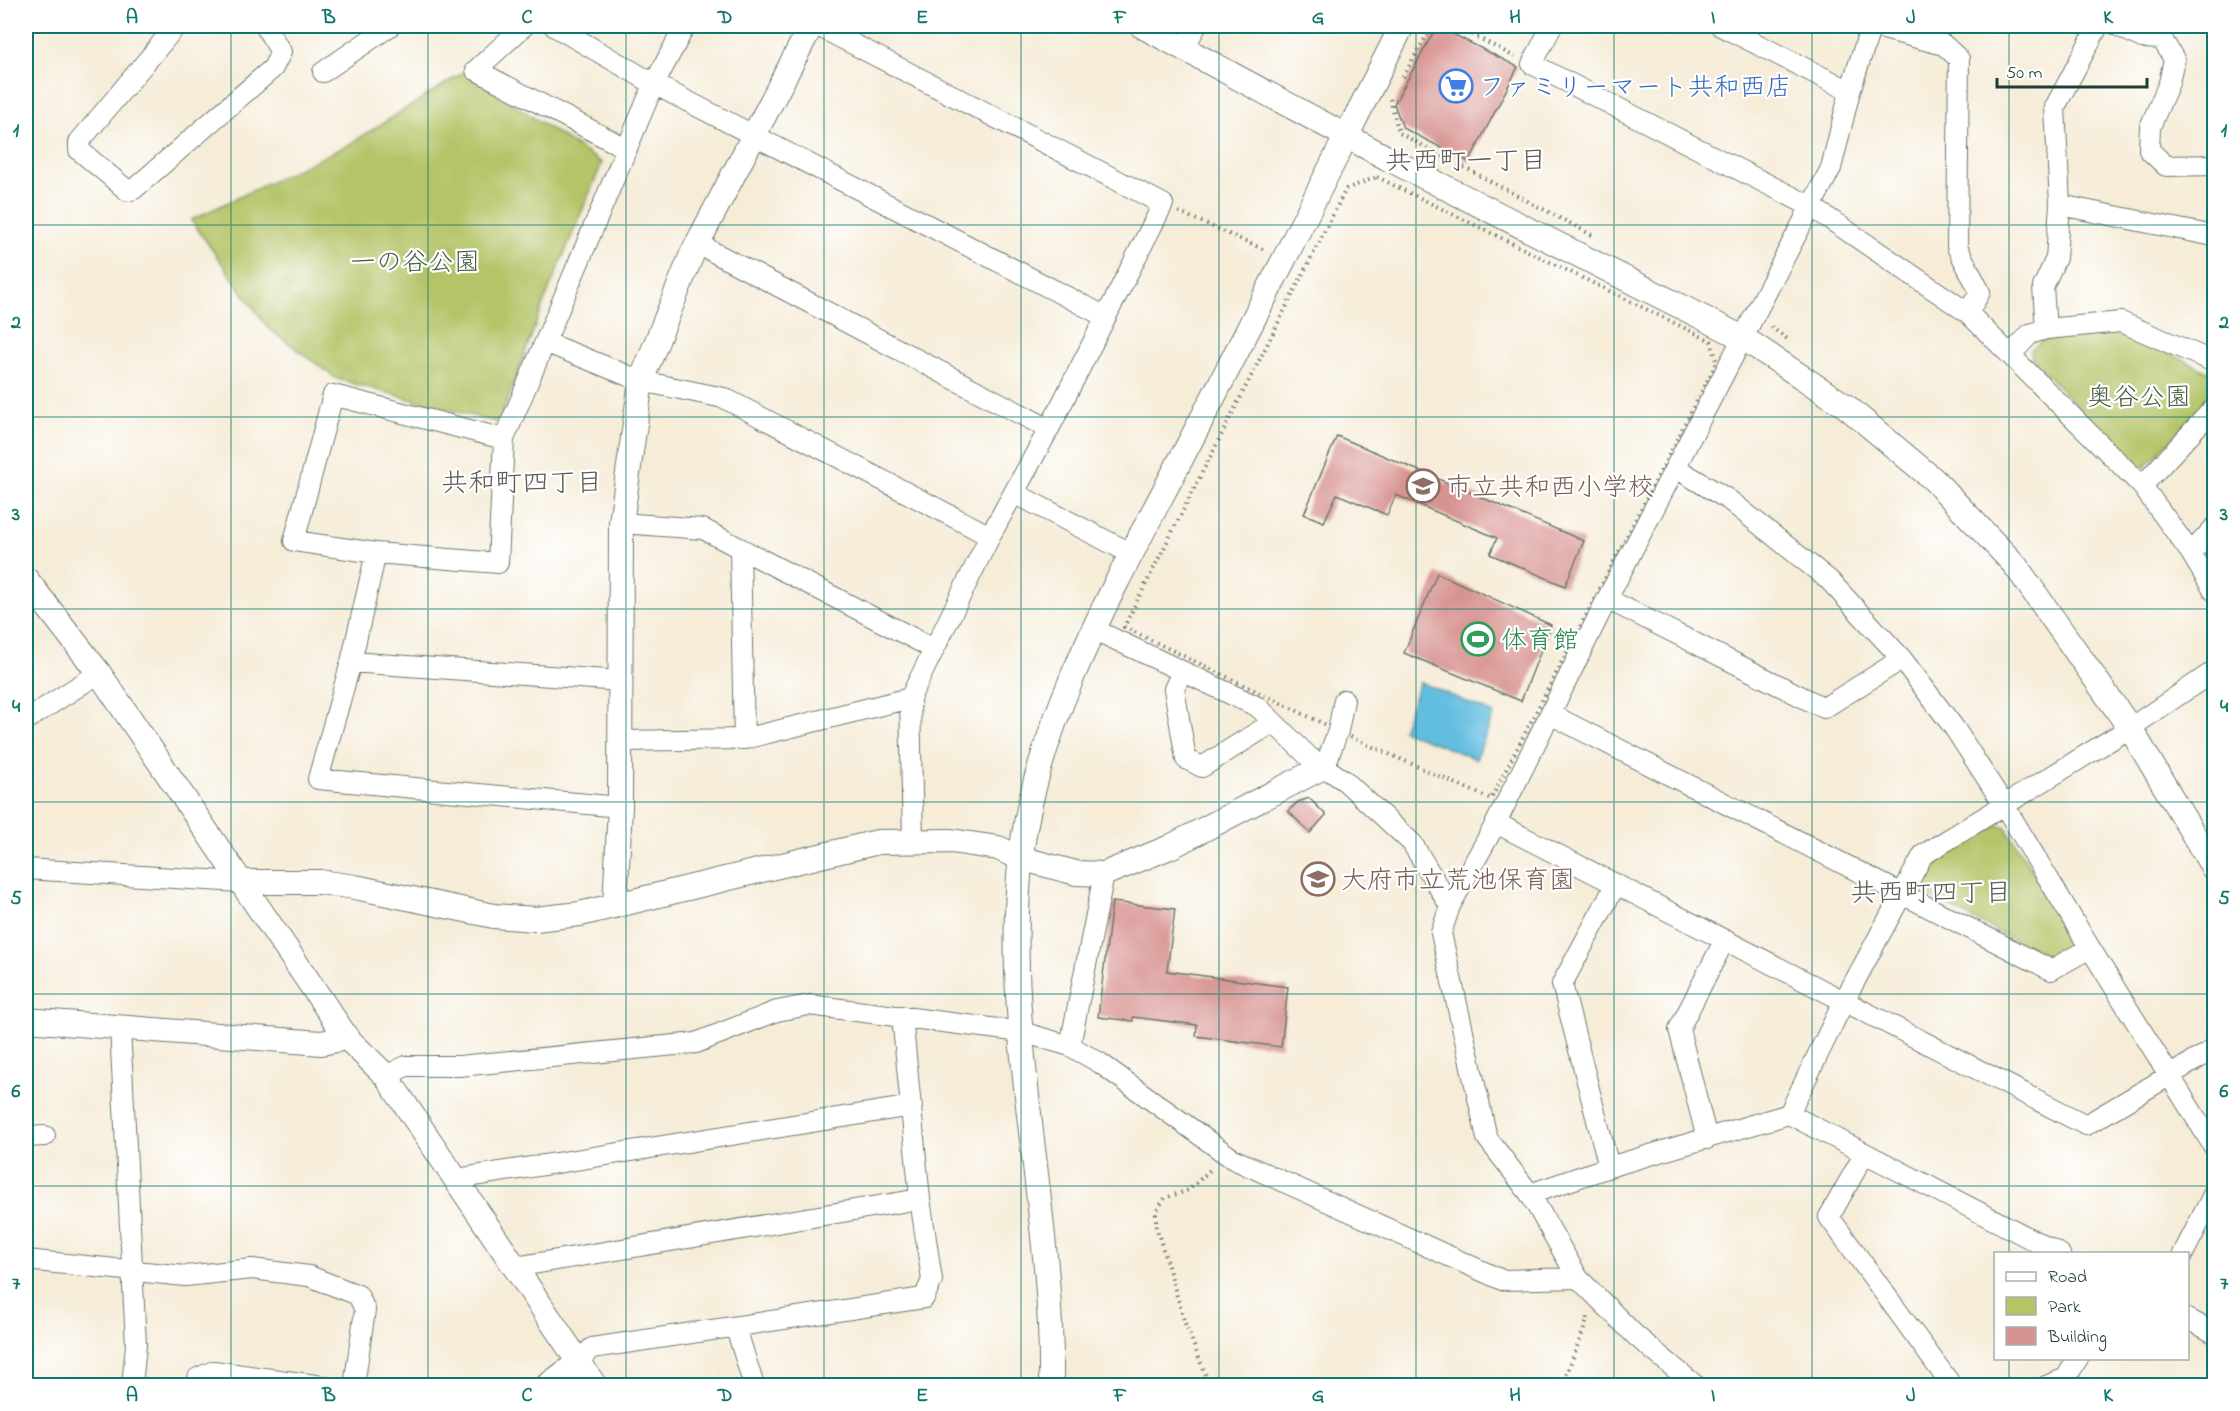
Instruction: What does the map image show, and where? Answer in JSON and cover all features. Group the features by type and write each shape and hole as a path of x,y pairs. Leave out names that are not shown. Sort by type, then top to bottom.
{"street":[{"path":"175,26 79,142 79,150 128,190 134,189 273,68 281,52 266,26"},
{"path":"323,72 390,26"},
{"path":"524,26 476,70 627,149"},
{"path":"554,26 654,84 1106,317"},
{"path":"504,439 333,395 294,541 376,553 498,563 504,439 654,84 685,26"},
{"path":"615,906 620,807 621,523 641,381 698,244 811,26"},
{"path":"818,26 1163,204 1049,429 990,536 910,698 914,842"},
{"path":"1142,26 1185,47 1346,136 1743,338 1848,407 1934,480 2015,565 2130,728 2214,869"},
{"path":"1185,47 1196,26"},
{"path":"1051,1386 1052,1332 1022,1032 1016,937 1020,858 1029,800 1049,736 1095,630 1402,26"},
{"path":"1552,26 1532,64 1812,207 1968,313 2142,486 2191,553 2214,591"},
{"path":"1721,26 1850,91"},
{"path":"1696,1386 1636,1336 1578,1278 1530,1194 1487,1138 1441,933 1450,906 1496,823 1607,599 1831,168 1850,91 1872,26 1944,45 1959,59 1957,247 1980,292 1968,313"},
{"path":"2046,329 2043,287 2056,258 2060,205 2055,107 2098,26"},
{"path":"2118,26 2142,38 2162,39 2174,60 2169,83 2150,127 2149,150 2166,166 2214,165"},
{"path":"2060,205 2214,236"},
{"path":"698,244 1049,429"},
{"path":"2011,354 2030,334 2046,329 2121,322 2214,362"},
{"path":"545,342 641,381 724,398 990,536"},
{"path":"2142,486 2214,408"},
{"path":"1676,468 1729,501 1829,580 1902,659 1955,729 2004,805 2214,1147"},
{"path":"1014,493 1132,554"},
{"path":"621,523 703,529 934,649"},
{"path":"2191,553 2214,528"},
{"path":"740,548 744,739"},
{"path":"376,553 351,662 318,779 620,807"},
{"path":"26,579 99,673 348,1038 386,1076 595,1386"},
{"path":"1607,599 1824,708 1902,659"},
{"path":"1095,630 1258,707 1309,757 1325,766 1412,843 1450,906"},
{"path":"351,662 621,681"},
{"path":"1182,672 1174,689 1186,759 1202,767 1272,723"},
{"path":"1789,1114 1844,1001 1923,855 2130,728 2214,672"},
{"path":"26,718 99,673"},
{"path":"620,741 744,739 910,698"},
{"path":"26,869 240,882 320,882 355,886 494,916 535,919 580,914 878,842 951,841 998,848 1020,858 1076,873 1104,874 1170,847 1325,766 1338,730 1344,700"},
{"path":"1550,714 2051,970 2090,948"},
{"path":"1496,823 2086,1125 2214,1049"},
{"path":"1070,1046 1104,874"},
{"path":"1609,1167 1562,984 1616,884"},
{"path":"1707,1139 1679,1029 1724,940"},
{"path":"386,1076 406,1066 459,1066 696,1043 777,1011 809,1005 1022,1032 1070,1046 1100,1063 1226,1154 1502,1280 1578,1278"},
{"path":"548,1386 579,1362 592,1348 924,1298 932,1280 920,1199 902,1016"},
{"path":"26,1020 321,1043 348,1038"},
{"path":"120,1027 136,1345 132,1386"},
{"path":"456,1179 912,1106"},
{"path":"1530,1194 1609,1167 1789,1114 2056,1252"},
{"path":"1865,1153 1829,1217 1952,1386"},
{"path":"2183,1252 2214,1193"},
{"path":"515,1267 920,1199"},
{"path":"26,1260 185,1276 252,1269 309,1276 358,1295 364,1310 354,1386"},
{"path":"2189,1320 2214,1333"},
{"path":"736,1328 754,1386"},
{"path":"2046,1386 2066,1378 2078,1360"},
{"path":"196,1386 198,1378 214,1371 323,1386"}],"path":[{"path":"1400,82 1432,26"},
{"path":"1456,26 1532,64"},
{"path":"1395,92 1389,101 1399,133 1595,236"},
{"path":"1377,177 1711,341 1717,362 1491,799 1338,730 1124,627 1346,189 1377,177"},
{"path":"1163,204 1264,249 1284,262"},
{"path":"1210,1386 1185,1323 1156,1226 1156,1212 1165,1198 1189,1190 1226,1154"},
{"path":"1562,1386 1587,1320 1587,1311"}],"green space":[{"name":"一の谷公園","path":"464,72 602,163 542,307 499,423 337,379 268,328 191,220 350,144"},
{"name":"奥谷公園","path":"2123,330 2214,375 2214,395 2144,468 2135,467 2032,359 2031,349 2043,340"},
{"path":"1995,825 2005,826 2075,941 2073,950 2058,959 2048,958 1919,891 1932,862"}],"water":[{"path":"1420,682 1494,714 1476,759 1402,730"}],"building":[{"name":"ファミリーマート共和西店","path":"1437,26 1518,67 1469,162 1403,128 1394,104"},
{"path":"1337,436 1584,541 1565,586 1490,554 1497,538 1396,495 1387,515 1337,494 1324,522 1304,514"},
{"name":"体育館","path":"1437,573 1551,625 1521,701 1404,653"},
{"path":"1309,798 1326,815 1310,833 1288,811 1298,802"},
{"path":"1112,902 1175,909 1167,971 1288,987 1281,1047 1196,1036 1197,1025 1133,1017 1133,1021 1098,1017"}],"place":[{"name":"ファミリーマート共和西店","path":"1456,86"},
{"name":"市立共和西小学校","path":"1423,486"},
{"name":"体育館","path":"1478,639"},
{"name":"大府市立荒池保育園","path":"1318,879"}],"district":[{"name":"共西町一丁目","path":"1466,160"},
{"name":"共和町四丁目","path":"522,482"},
{"name":"共西町四丁目","path":"1931,892"}]}
